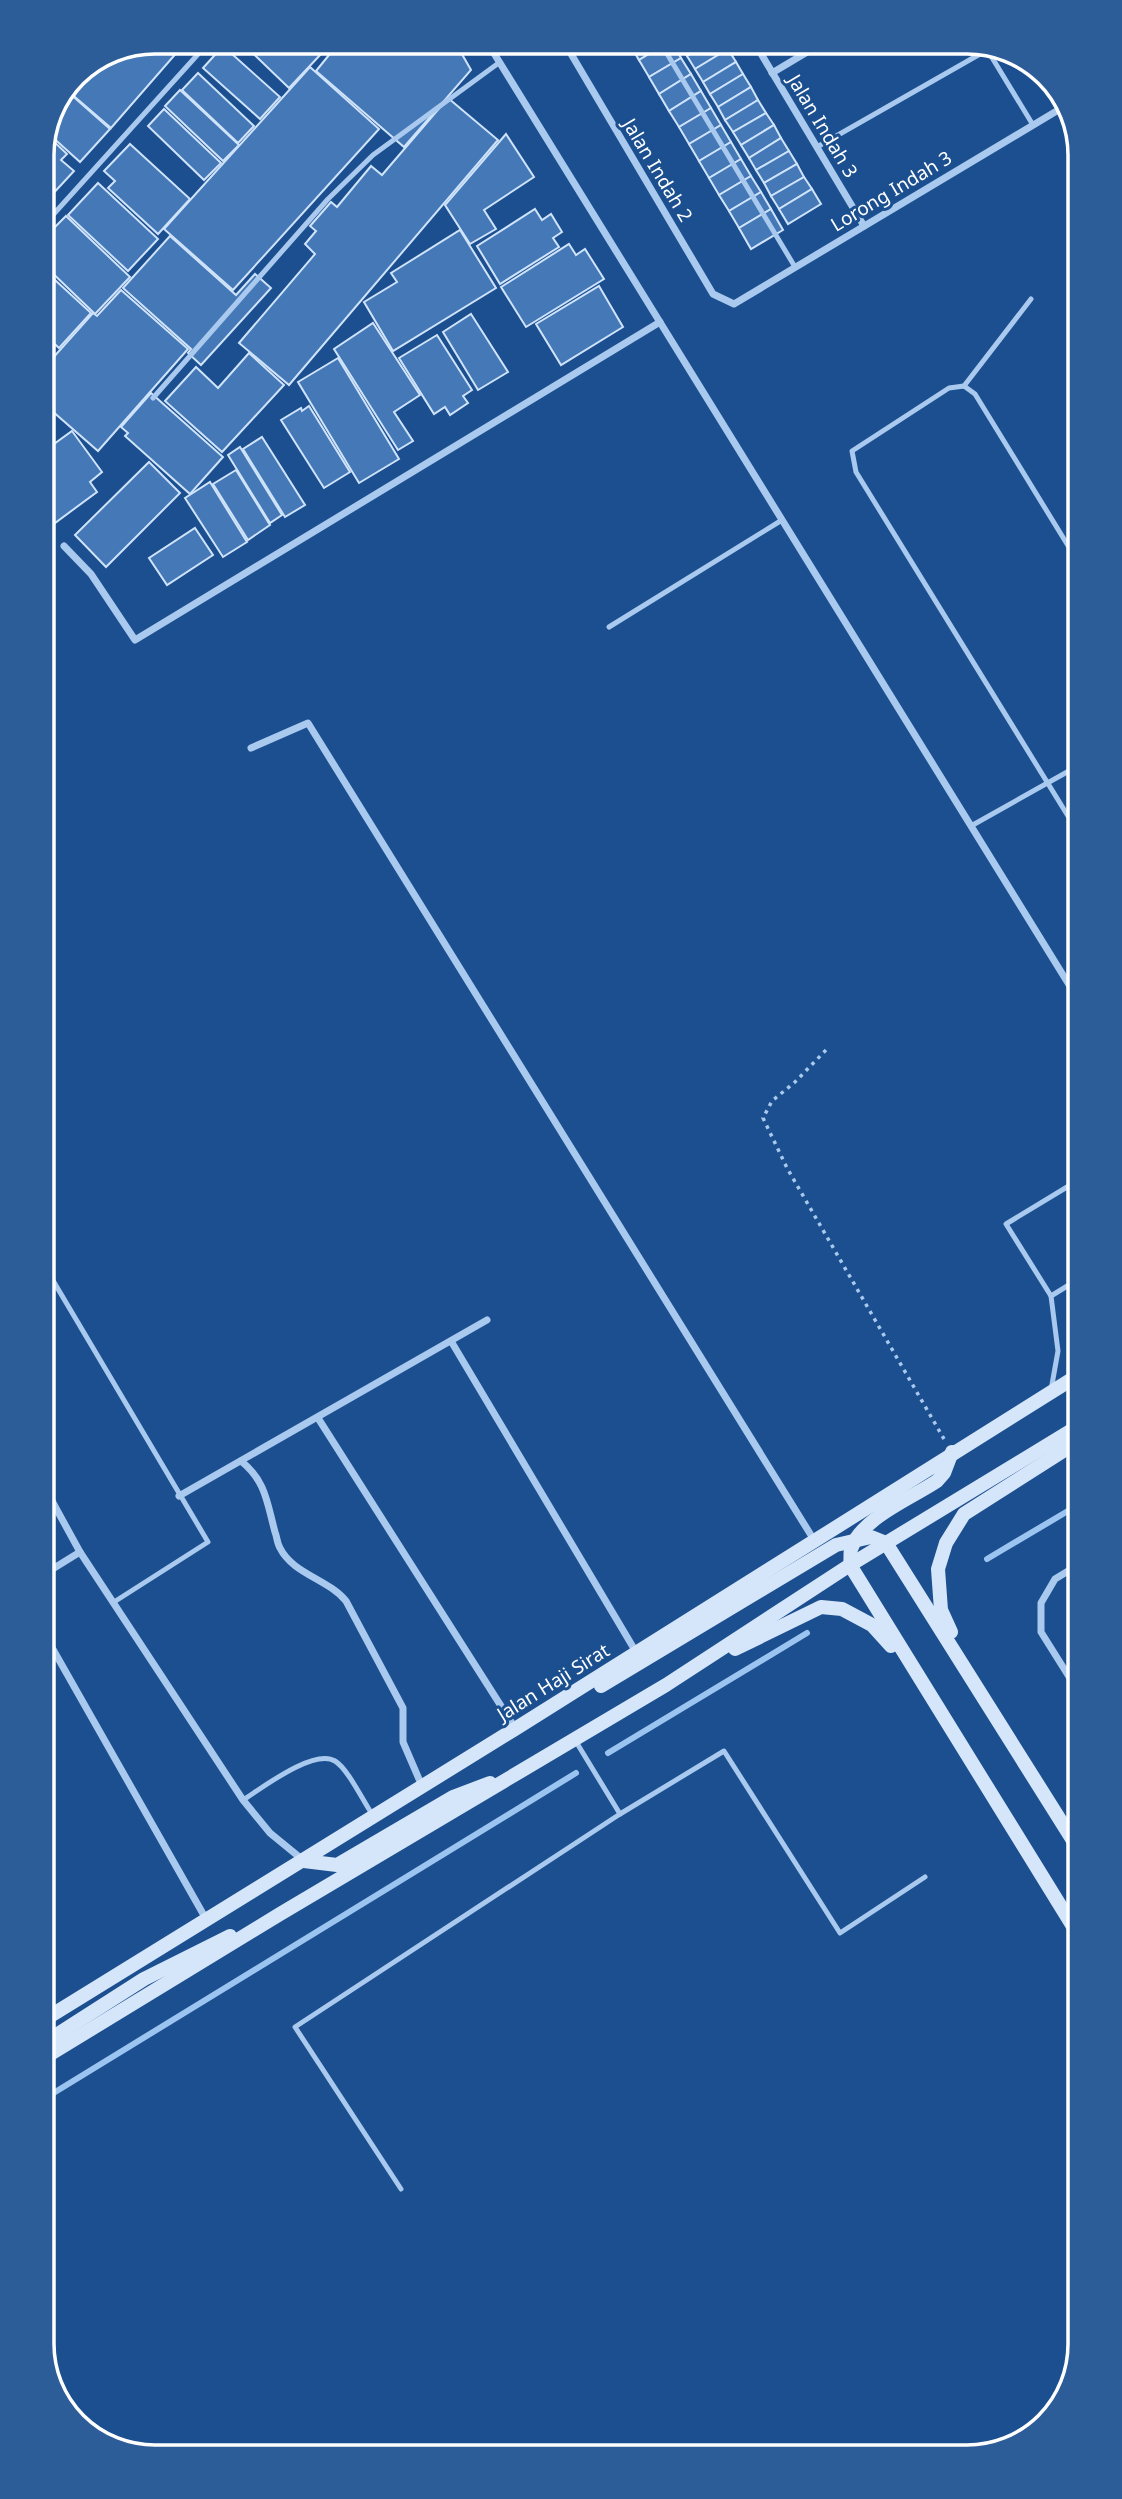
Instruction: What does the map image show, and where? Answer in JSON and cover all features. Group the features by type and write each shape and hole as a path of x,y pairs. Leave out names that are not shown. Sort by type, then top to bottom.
{"main road":[{"name":"Jalan Haji Sirat","path":"54,2014 422,1787 1068,1381"},
{"path":"54,2052 666,1685 850,1565 1068,1432"},
{"path":"967,1670 941,1610 938,1570 946,1543 964,1514 1068,1448"},
{"path":"952,1452 944,1473 937,1481 872,1522 851,1548 850,1565 1068,1918"},
{"path":"515,1729 601,1686 836,1545 871,1537 886,1543 1068,1832"},
{"path":"666,1685 821,1607 842,1609 872,1625 918,1676"},
{"path":"303,1861 337,1865 453,1797 524,1770"},
{"path":"54,2037 144,1979 206,1946 280,1914"}],"street":[{"path":"495,54 1068,983"},
{"name":"Jalan Indah 2","path":"571,54 713,294 734,304"},
{"name":"Jalan Indah 3","path":"761,54 864,226"},
{"path":"772,73 804,54"},
{"name":"Lorong Indah 3","path":"734,304 1057,111"},
{"path":"64,546 91,574 135,640 660,322"},
{"path":"251,748 308,723 814,1539"},
{"path":"179,1496 487,1320"},
{"path":"451,1340 636,1652"},
{"path":"318,1418 515,1729"},
{"path":"242,1461 254,1472 263,1486 279,1547 290,1562 337,1590 346,1601 403,1708 403,1742 422,1787"},
{"path":"54,1505 80,1552 243,1800 270,1833 303,1861"},
{"path":"54,1568 80,1552"},
{"path":"1068,1571 1055,1579 1041,1603 1041,1632 1068,1675"},
{"path":"54,1651 206,1919"}],"lane":[{"path":"54,214 198,54"},
{"path":"667,54 795,267"},
{"path":"817,148 975,54"},
{"path":"992,58 1033,125"},
{"path":"153,398 328,199 373,155 500,62"},
{"path":"964,386 1031,299"},
{"path":"1068,546 975,394 964,386 949,388 852,451 856,472 1068,816"},
{"path":"609,627 782,520"},
{"path":"971,826 1068,772"},
{"path":"1050,1392 1058,1351 1051,1296 1006,1224 1068,1186"},
{"path":"54,1283 208,1542 114,1602"},
{"path":"1051,1296 1068,1286"},
{"path":"575,1740 620,1814"},
{"path":"401,2189 295,2027 620,1814 724,1751 840,1933 925,1877"},
{"path":"243,1800 304,1763 326,1759 334,1761 342,1768 373,1817"}],"path":[{"path":"826,1049 795,1082 772,1101 763,1118 787,1168 952,1452"}],"building":[{"path":"176,54 111,128 74,96 75,94 89,79 123,60 142,55"},
{"path":"216,54 232,54 280,97 260,119 203,68"},
{"path":"254,54 321,54 289,88"},
{"path":"462,54 471,70 404,147 316,71 329,55"},
{"path":"635,54 649,54 639,60"},
{"path":"649,54 679,54 681,58 649,77 639,60"},
{"path":"690,54 720,54 695,69 687,56"},
{"path":"720,54 731,54 736,62 703,82 695,69"},
{"path":"681,58 691,74 659,94 649,77"},
{"path":"736,62 743,74 710,94 703,82"},
{"path":"310,67 379,129 233,290 164,229"},
{"path":"198,73 254,126 238,143 182,90"},
{"path":"691,74 701,91 669,111 659,94"},
{"path":"743,74 751,87 718,107 710,94"},
{"path":"751,87 758,100 725,120 718,107"},
{"path":"180,90 239,145 223,161 165,106"},
{"path":"701,91 711,108 679,127 669,111"},
{"path":"73,97 110,129 80,162 56,140 65,111"},
{"path":"448,98 498,140 289,385 239,343 315,254 305,244 316,231 310,226 331,202 337,207 371,166 382,175"},
{"path":"758,100 766,113 733,132 725,120"},
{"path":"711,108 721,125 689,144 679,127"},
{"path":"164,109 221,163 204,180 148,126"},
{"path":"766,113 774,125 741,145 733,132"},
{"path":"721,125 731,142 699,161 689,144"},
{"path":"774,125 781,138 749,158 741,145"},
{"path":"506,134 534,177 484,210 496,229 470,244 445,205"},
{"path":"781,138 789,151 756,170 749,158"},
{"path":"731,142 741,159 709,178 699,161"},
{"path":"55,143 67,154 61,160 74,171 54,193"},
{"path":"130,144 190,199 158,234 108,188 115,181 104,171"},
{"path":"789,151 797,164 764,183 756,170"},
{"path":"741,159 751,176 719,195 709,178"},
{"path":"797,164 804,177 771,196 764,183"},
{"path":"751,176 761,192 729,211 719,195"},
{"path":"804,177 812,189 779,209 771,196"},
{"path":"98,183 158,239 128,271 68,215"},
{"path":"812,189 821,204 788,224 779,209"},
{"path":"761,192 771,209 739,228 729,211"},
{"path":"535,209 542,220 551,214 562,232 553,238 559,247 500,284 477,246"},
{"path":"771,209 783,230 751,249 739,228"},
{"path":"66,216 130,277 95,314 54,275 54,228"},
{"path":"460,230 496,288 393,351 364,302 397,282 391,273"},
{"path":"170,236 236,295 255,274 271,288 201,365 188,353 191,349 123,288"},
{"path":"569,244 576,255 585,249 604,279 526,327 501,287"},
{"path":"54,279 91,313 59,348 54,343"},
{"path":"599,286 623,327 561,365 536,324"},
{"path":"121,290 188,349 98,451 54,413 54,357 93,313 97,316"},
{"path":"471,314 508,372 478,390 443,332"},
{"path":"373,323 420,395 394,412 413,441 398,450 334,349"},
{"path":"437,335 472,390 463,396 468,403 450,415 445,407 434,414 399,358"},
{"path":"249,353 284,385 222,452 165,401 196,367 218,388"},
{"path":"338,358 399,459 359,483 298,382"},
{"path":"151,393 223,457 190,494 125,436 128,433 121,427"},
{"path":"309,406 350,472 324,488 281,420"},
{"path":"72,431 102,472 90,482 97,492 55,523 54,522 54,444"},
{"path":"262,437 305,505 285,517 243,449"},
{"path":"240,447 282,515 270,523 228,455"},
{"path":"149,462 180,493 106,567 75,535"},
{"path":"236,470 270,525 248,540 213,484"},
{"path":"210,482 247,542 223,557 185,498"},
{"path":"195,528 213,555 167,585 149,558"}],"waterway":[{"path":"987,1559 1068,1511"},
{"path":"608,1753 807,1633"},
{"path":"54,2093 576,1773"}]}
